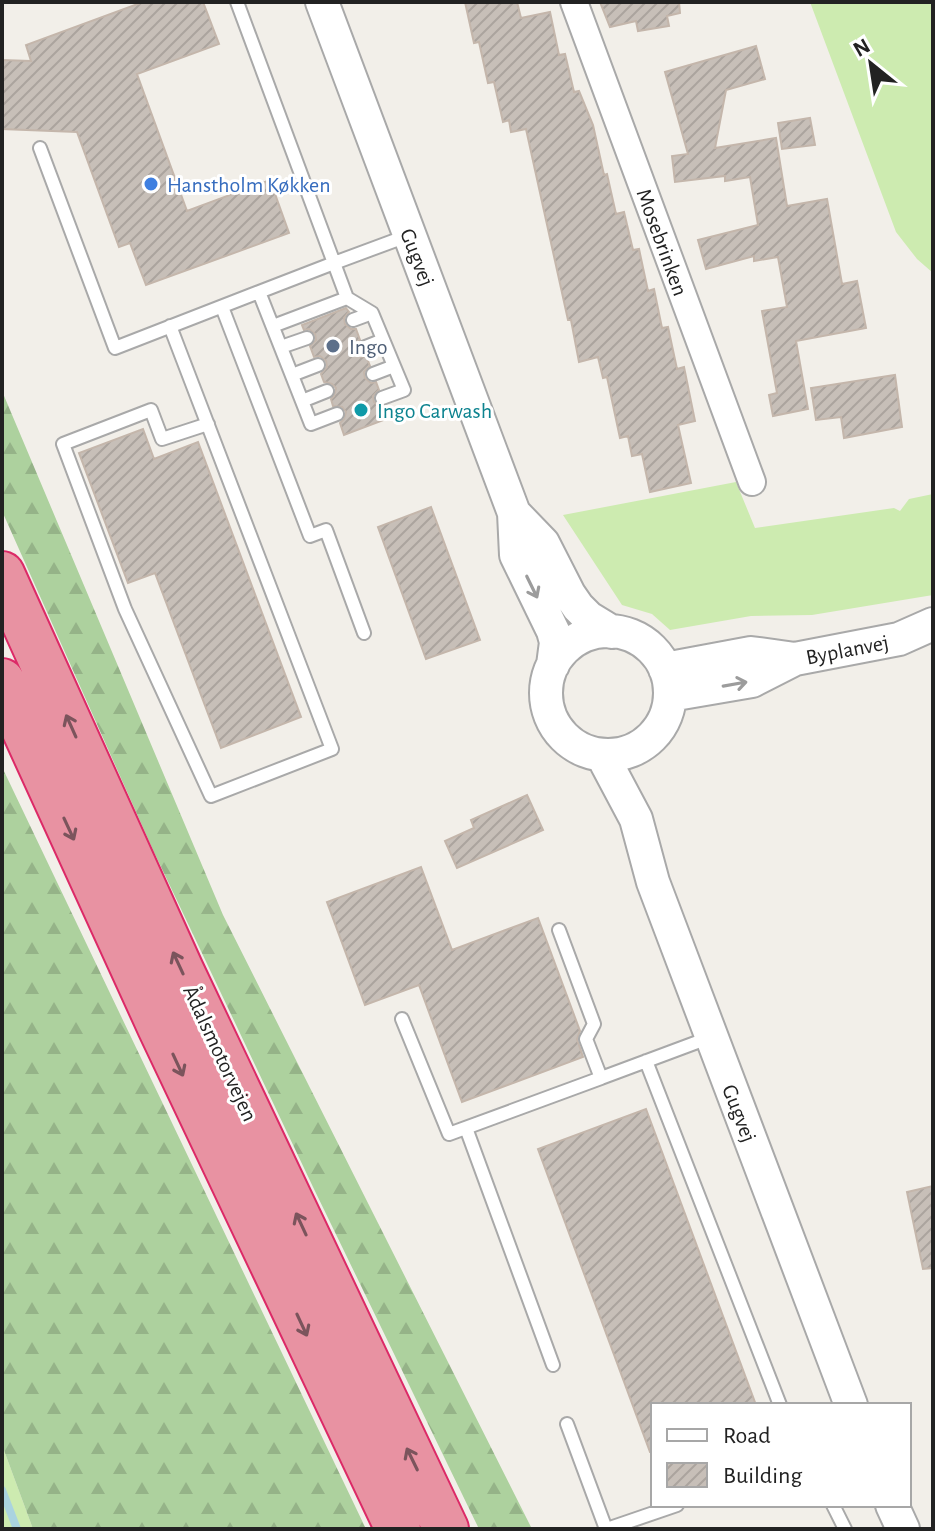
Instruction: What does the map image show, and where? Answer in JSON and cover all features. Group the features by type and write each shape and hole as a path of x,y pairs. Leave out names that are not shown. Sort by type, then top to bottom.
{"highway":[{"name":"Ådalsmotorvejen","path":"2,574 188,984 446,1529"},
{"name":"Ådalsmotorvejen","path":"2,681 160,1027 398,1529"}],"street":[{"name":"Gugvej","path":"322,2 514,513 516,555 556,642 553,665"},
{"name":"Mosebrinken","path":"574,2 752,482"},
{"name":"Gugvej","path":"514,513 543,543 578,607 612,632"},
{"name":"Byplanvej","path":"667,682 751,653 795,659 899,639 933,624"},
{"path":"612,632 635,638 653,652 667,682 668,708 663,721 640,746 619,755 602,755 586,752 558,731 549,715 547,681 563,650 589,634 612,632"},
{"name":"Byplanvej","path":"899,639 933,643"},
{"name":"Gugvej","path":"636,819 640,746"},
{"name":"Gugvej","path":"602,755 636,819 653,882 850,1403"},
{"path":"893,1507 903,1529"}],"lane":[{"path":"237,2 347,298 372,313 404,390 382,398"},
{"path":"40,148 115,348 410,235"},
{"path":"259,292 311,424 337,414"},
{"path":"273,326 347,298"},
{"path":"222,307 310,536 326,530 364,633"},
{"path":"353,320 372,313"},
{"path":"170,326 208,424 332,749 211,796 125,609 63,444 151,410 162,439 208,424"},
{"path":"281,347 307,338"},
{"path":"363,348 383,340"},
{"path":"292,375 318,365"},
{"path":"373,374 394,366"},
{"path":"302,401 327,391"},
{"path":"559,930 594,1024 586,1039 601,1078"},
{"path":"402,1019 449,1134 711,1037"},
{"path":"646,1061 779,1403"},
{"path":"466,1128 553,1365"},
{"path":"567,1424 607,1529 671,1507"},
{"path":"834,1507 845,1529"}],"green space":[{"path":"810,2 933,2 933,273 917,259 896,232"},
{"path":"2,391 223,915 532,1529 479,1529 153,850 2,511"},
{"path":"736,482 755,528 894,508 900,511 909,499 933,494 933,595 812,615 751,616 670,630 652,614 622,605 563,515"},
{"path":"2,767 366,1529 33,1529 2,1445"},
{"path":"2,1445 33,1529 2,1529"}],"building":[{"path":"143,2 203,2 219,44 137,74 187,211 270,180 289,233 146,285 130,243 119,247 77,132 2,129 2,60 31,61 26,45"},
{"path":"465,2 517,2 521,18 550,12 559,55 565,54 574,92 579,91 593,125 616,214 624,212 633,250 639,249 648,291 654,289 662,328 668,327 677,369 684,367 695,421 678,425 691,483 650,492 642,454 632,456 628,436 620,438 607,377 603,378 598,357 579,362 526,129 511,132 509,120 503,122 494,82 488,83 479,42 474,43"},
{"path":"600,2 679,2 680,13 667,16 669,26 638,31 636,21 610,27"},
{"path":"756,46 765,79 726,90 715,148 776,138 787,206 827,199 842,284 857,281 866,328 796,341 808,409 773,416 769,395 777,393 762,311 787,307 778,257 754,261 754,256 706,269 698,240 758,225 750,177 725,181 725,176 675,182 672,156 688,154 665,72"},
{"path":"810,118 815,145 782,149 778,123"},
{"path":"346,308 349,312 344,318 345,324 356,329 360,340 354,346 355,352 361,357 366,356 370,366 364,372 365,378 371,383 376,382 379,390 373,396 374,402 380,407 385,406 389,418 344,435 340,423 346,412 342,407 333,406 331,399 336,388 324,382 321,374 327,367 326,361 320,356 314,357 310,346 316,340 315,334 309,329 304,330 302,325"},
{"path":"895,375 902,427 844,438 841,417 816,420 811,388"},
{"path":"143,429 154,459 198,442 301,717 221,748 155,573 128,583 79,453"},
{"path":"431,507 480,640 426,659 378,527"},
{"path":"527,795 543,830 457,868 445,841 474,828 471,820"},
{"path":"421,867 452,950 538,918 580,1031 577,1039 583,1057 462,1102 419,985 365,1005 327,902"},
{"path":"646,1109 755,1403 651,1403 650,1452 538,1149"},
{"path":"933,1186 933,1268 923,1269 907,1192"}],"waterway":[{"path":"2,1490 17,1529"}],"place":[{"name":"Hanstholm Køkken","path":"151,184"},
{"name":"Ingo","path":"333,346"},
{"name":"Ingo Carwash","path":"361,410"}]}
